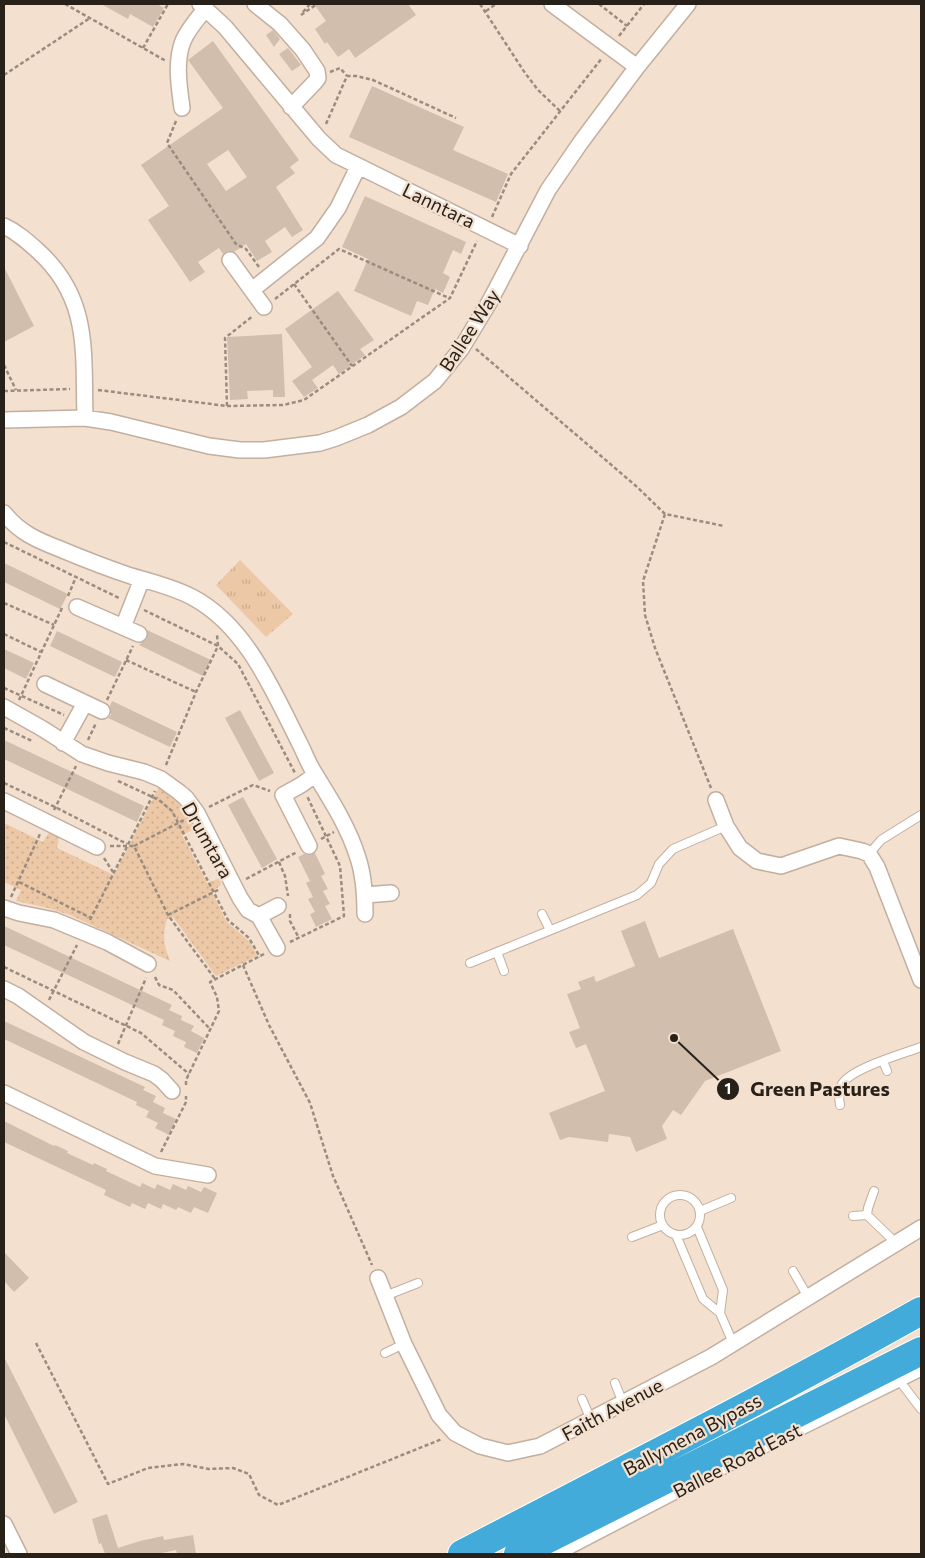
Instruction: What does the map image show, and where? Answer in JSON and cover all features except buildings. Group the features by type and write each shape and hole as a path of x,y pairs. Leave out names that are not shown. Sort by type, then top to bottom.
{"highway":[{"name":"Ballymena Bypass","path":"462,1554 753,1403 921,1311"},
{"name":"Ballymena Bypass","path":"518,1554 921,1351"}],"street":[{"path":"255,4 287,32 303,50 317,71 318,78 291,107"},
{"path":"552,4 637,67"},
{"name":"Ballee Way","path":"4,420 85,418 111,422 209,446 249,450 278,449 320,443 368,426 401,407 435,381 465,341 490,301 548,190 637,67 688,4"},
{"path":"182,108 178,68 183,41 203,6"},
{"name":"Lanntara","path":"203,6 224,27 319,139 336,155 520,246"},
{"path":"252,290 305,249 321,234 338,208 358,167"},
{"path":"4,226 14,231 48,260 66,286 77,312 84,340 85,418"},
{"path":"230,260 264,307"},
{"path":"6,520 35,539 90,562 178,590 193,597 218,615 233,631 261,668 353,845 361,867 365,896 365,914"},
{"path":"123,627 142,579"},
{"path":"77,607 139,634"},
{"path":"45,684 102,711"},
{"path":"63,743 85,703"},
{"name":"Drumtara","path":"4,707 82,754 144,772 161,779 204,810 239,881 248,910 259,916 277,948"},
{"path":"309,846 283,795 301,785 315,774"},
{"path":"716,800 726,826 740,848 757,861 781,866 840,846 869,854 877,867 921,980"},
{"path":"4,801 97,847"},
{"path":"365,896 391,893"},
{"path":"259,916 278,906"},
{"path":"4,908 54,920 107,942 148,964"},
{"path":"4,989 18,996 84,1042 154,1074 172,1091"},
{"path":"4,1093 155,1166 208,1175"},
{"name":"Faith Avenue","path":"378,1278 404,1344 439,1415 455,1433 480,1446 508,1453 540,1446 711,1357 916,1231 921,1220"},
{"name":"Ballee Road East","path":"554,1554 752,1451 921,1368"},
{"path":"4,1524 19,1554"}],"lane":[{"path":"869,854 881,840 921,814"},
{"path":"470,963 636,895 651,883 659,864 673,848 726,826"},
{"path":"542,914 550,930"},
{"path":"497,952 504,971"},
{"path":"840,1105 841,1084 858,1070 921,1047"},
{"path":"883,1061 887,1070"},
{"path":"867,1215 874,1191"},
{"path":"682,1195 689,1196 694,1200 701,1216 697,1227 688,1234 676,1235 670,1233 663,1225 660,1213 665,1201 670,1197 682,1195"},
{"path":"700,1211 731,1198"},
{"path":"853,1216 867,1215 896,1243"},
{"path":"632,1237 663,1225"},
{"path":"697,1227 723,1290 720,1313"},
{"path":"676,1235 703,1299 720,1313 733,1343"},
{"path":"793,1271 808,1297"},
{"path":"385,1296 418,1283"},
{"path":"385,1352 404,1344"},
{"path":"899,1380 921,1409"},
{"path":"615,1383 623,1403"},
{"path":"582,1398 591,1420"}],"path":[{"path":"64,4 178,68"},
{"path":"143,48 166,4"},
{"path":"310,4 301,15 317,4"},
{"path":"480,4 525,73 538,90 560,111"},
{"path":"486,11 496,4"},
{"path":"599,4 627,26"},
{"path":"4,390 84,388 227,406 283,405 304,400 450,298 492,217 511,174 644,4"},
{"path":"4,75 90,18"},
{"path":"340,68 347,76 373,80 456,118"},
{"path":"319,139 347,76"},
{"path":"182,108 167,143 236,244 246,249 280,294"},
{"path":"227,406 225,338 339,249 450,298"},
{"path":"294,284 352,367"},
{"path":"465,341 629,480 665,514 724,526"},
{"path":"4,364 16,390"},
{"path":"665,514 643,581 645,615 655,648 716,800"},
{"path":"4,542 218,646 238,664 327,836 340,866 344,916 210,982 217,997 219,1011 186,1080"},
{"path":"4,602 54,625"},
{"path":"82,754 149,613"},
{"path":"21,696 58,618"},
{"path":"4,634 41,652"},
{"path":"170,752 218,646"},
{"path":"126,660 196,692"},
{"path":"4,688 75,720"},
{"path":"4,729 32,741"},
{"path":"56,807 74,770"},
{"path":"110,778 159,800 172,811 228,920 249,938 260,957"},
{"path":"18,882 91,918 161,779"},
{"path":"4,783 56,807 128,845"},
{"path":"97,847 134,846 253,786 283,795"},
{"path":"16,887 45,822"},
{"path":"134,846 168,915 215,979"},
{"path":"168,915 288,857"},
{"path":"51,997 84,933"},
{"path":"148,964 159,985 173,990 210,1029"},
{"path":"113,1056 146,982 148,964"},
{"path":"243,965 269,1024 310,1103 333,1176 378,1278"},
{"path":"4,967 141,1033 188,1074"},
{"path":"160,1154 186,1102"},
{"path":"36,1343 108,1484 148,1468 183,1464 209,1469 233,1468 249,1474 260,1495 278,1505 455,1433"}],"green space":[{"path":"240,560 293,614 266,637 216,585"},
{"path":"160,785 183,802 197,828 182,835 207,883 220,878 221,885 212,892 226,921 250,942 257,956 216,976 173,917 167,919 164,936 170,961 70,915 16,901 21,890 4,882 4,823 43,842 52,828 58,837 57,848 114,875"}],"place":[{"name":"Green Pastures","path":"674,1038"}]}
